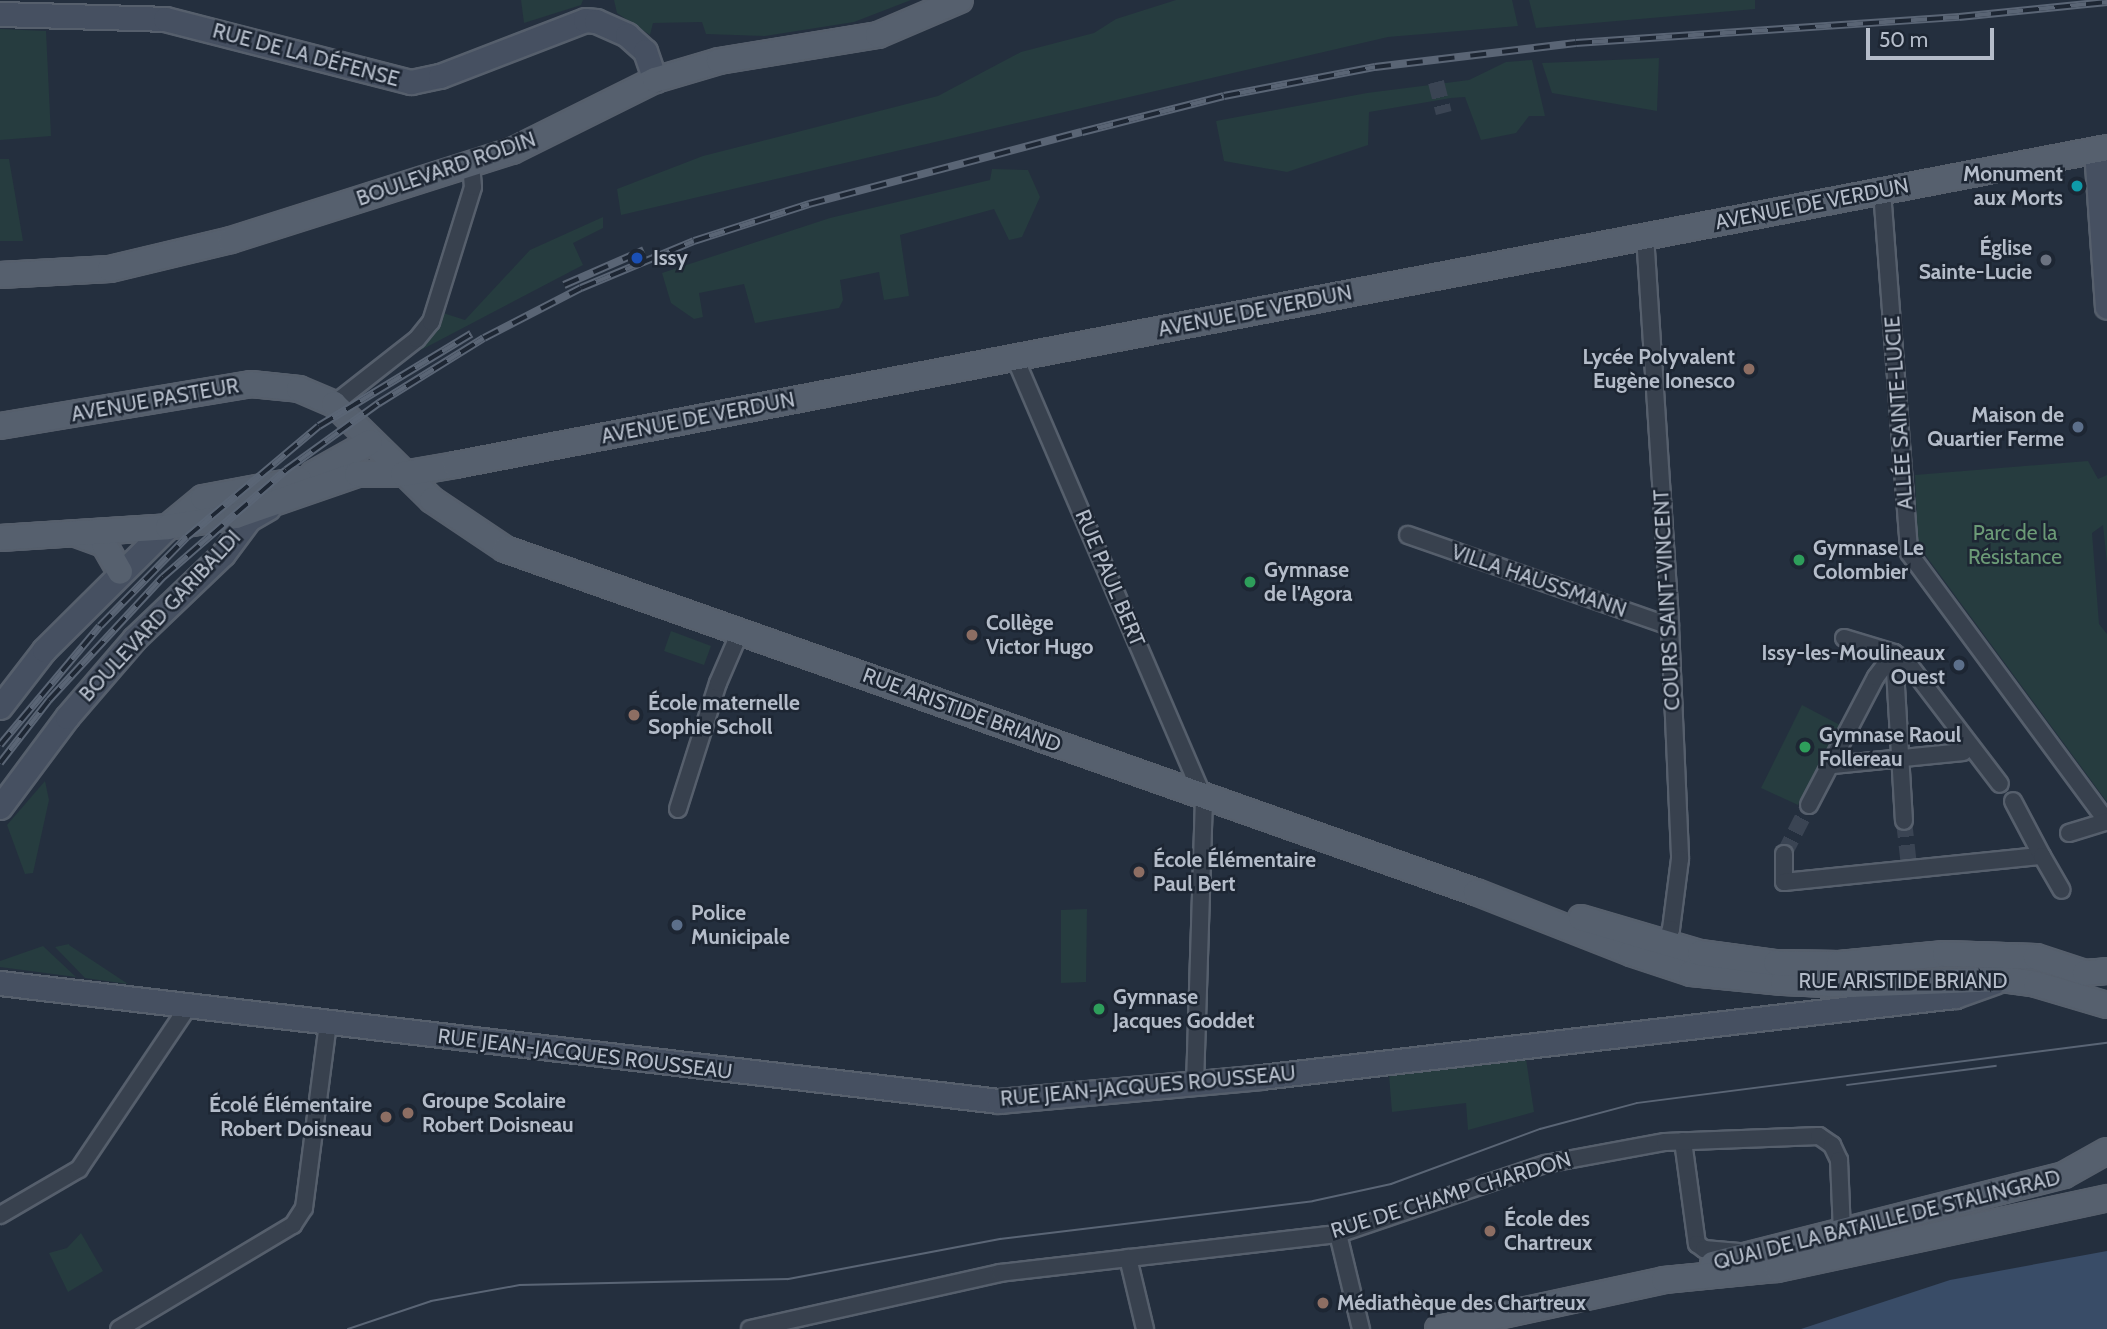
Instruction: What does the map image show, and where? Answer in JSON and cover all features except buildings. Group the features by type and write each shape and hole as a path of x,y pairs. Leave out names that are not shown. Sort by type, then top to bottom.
{"main road":[{"name":"BOULEVARD RODIN","path":"0,275 80,273 160,260 471,165 535,141 655,80 719,61 878,35 960,0"},
{"name":"AVENUE DE VERDUN","path":"403,474 2101,149"},
{"name":"AVENUE PASTEUR","path":"0,426 251,384 299,389 334,404 403,474"},
{"path":"168,527 203,498 288,485 370,442"},
{"path":"313,474 353,461 403,474"},
{"path":"0,538 168,527 236,516 357,474 403,474"},
{"name":"RUE ARISTIDE BRIAND","path":"403,474 432,500 505,549 1538,916 1662,952 1700,953 1776,963 1839,964 1945,954 2036,957 2085,973 2107,971"},
{"path":"68,532 104,544 120,572"},
{"name":"RUE ARISTIDE BRIAND","path":"1662,952 1691,973 1850,985 2002,979 2036,984 2107,1005"},
{"name":"QUAI DE LA BATAILLE DE STALINGRAD","path":"1438,1329 1664,1280 1748,1253 1842,1233 2064,1175 2107,1151"},
{"name":"QUAI DE LA BATAILLE DE STALINGRAD","path":"1664,1280 1777,1269 2107,1198"}],"street":[{"name":"RUE DE LA DÉFENSE","path":"0,14 165,19 411,82 439,76 584,20 596,20 627,35 645,51 655,80"},
{"path":"2101,149 2107,307"},
{"path":"334,404 417,339 431,322 473,187 471,165"},
{"name":"ALLÉE SAINTE-LUCIE","path":"1882,191 1909,553 2107,822"},
{"name":"COURS SAINT-VINCENT","path":"1645,235 1670,626 1680,859 1662,952"},
{"name":"RUE PAUL BERT","path":"1015,358 1204,798"},
{"name":"BOULEVARD GARIBALDI","path":"0,807 67,717 134,639 223,554 249,519 279,501"},
{"path":"0,707 44,650 168,527"},
{"name":"VILLA HAUSSMANN","path":"1408,536 1670,626"},
{"path":"678,809 718,683 740,632"},
{"path":"1844,638 1894,653 1907,662 2000,783"},
{"path":"1894,653 1904,821"},
{"path":"1809,806 1833,765 1876,677 1894,653"},
{"path":"1962,732 1963,752"},
{"path":"1833,765 1901,761 1963,752 1984,760"},
{"path":"1195,1082 1204,798"},
{"path":"2013,800 2062,890"},
{"path":"2069,833 2107,822"},
{"path":"1784,854 1784,882 2042,856"},
{"name":"RUE JEAN-JACQUES ROUSSEAU","path":"0,984 999,1101 1195,1082 1955,996 2002,979"},
{"path":"0,1215 79,1169 188,1007"},
{"path":"119,1329 293,1225 304,1208 328,1023"},
{"name":"RUE DE CHAMP CHARDON","path":"750,1329 1000,1273 1338,1234 1545,1164 1623,1146 1819,1136 1832,1145 1839,1160 1842,1233"},
{"path":"1683,1141 1697,1244 1704,1249 1748,1253"},
{"path":"1338,1234 1361,1329"},
{"path":"1128,1258 1145,1329"}],"green space":[{"path":"521,0 583,0 581,5 524,23"},
{"path":"614,0 911,0 854,22 765,36 706,34 702,22 653,23 650,35 617,13"},
{"path":"1176,0 1512,0 1518,26 1388,37 621,215 617,189 703,156 938,96 1021,52 1094,33 1116,19"},
{"path":"1529,0 1755,0 1755,9 1536,28"},
{"path":"0,29 46,31 51,136 0,140"},
{"path":"1659,58 1657,111 1552,93 1542,63"},
{"path":"1532,60 1545,116 1529,116 1516,133 1481,140 1465,97 1451,98 1369,112 1368,145 1287,172 1224,161 1216,121 1367,93 1469,80 1506,62"},
{"path":"0,159 9,159 23,241 0,241"},
{"path":"992,169 1028,170 1040,197 1022,237 1009,240 994,209 900,235 909,296 884,300 879,272 840,280 843,300 839,308 755,323 744,284 699,293 703,317 694,319 671,303 662,273 830,218 990,180"},
{"path":"603,217 603,228 573,243 583,265 421,350 443,313 465,320 530,250"},
{"name":"Parc de la Résistance","path":"2088,461 2098,479 2107,475 2107,564 2103,525 2092,533 2099,624 2107,634 2107,802 1918,545 1915,475"},
{"path":"671,631 711,646 704,665 664,651"},
{"name":"Gymnase Raoul Follereau","path":"1802,705 1840,725 1798,805 1761,788"},
{"path":"45,781 49,800 33,873 25,874 7,825"},
{"path":"1087,909 1086,982 1061,983 1061,910"},
{"path":"69,944 128,984 85,978 55,947"},
{"path":"43,946 76,977 0,967 0,961"},
{"path":"1526,1059 1534,1112 1468,1130 1466,1103 1392,1112 1389,1075"},
{"path":"81,1233 103,1271 68,1292 49,1253 67,1248"}],"water":[{"path":"2107,1251 2107,1329 1801,1329 1950,1280"}],"tunnel":[{"path":"1436,82 1444,113"},
{"path":"1784,854 1809,805"},
{"path":"1904,821 1909,866"}],"tram line":[{"path":"348,1329 431,1301 520,1285 788,1279 1000,1239 1313,1201 1391,1184 1540,1129 1637,1103 2107,1043"},
{"path":"1847,1085 1996,1066"}],"railway":[{"path":"0,763 49,700 163,577 286,470 379,403 484,338 581,288 694,241 809,204 1082,132 1224,96 1375,67 1576,43 1959,17 2107,2"},
{"path":"564,285 644,250"},
{"path":"0,745 100,626 187,537 319,426 471,334"}],"place":[{"name":"Monument aux Morts","path":"2077,186"},
{"name":"Issy","path":"637,258"},
{"name":"Église Sainte-Lucie","path":"2046,260"},
{"name":"Lycée Polyvalent Eugène Ionesco","path":"1749,369"},
{"name":"Maison de Quartier Ferme","path":"2078,427"},
{"name":"Gymnase Le Colombier","path":"1799,560"},
{"name":"Gymnase de l'Agora","path":"1250,582"},
{"name":"Collège Victor Hugo","path":"972,635"},
{"name":"Issy-les-Moulineaux Ouest","path":"1959,665"},
{"name":"École maternelle Sophie Scholl","path":"634,715"},
{"name":"Gymnase Raoul Follereau","path":"1805,747"},
{"name":"École Élémentaire Paul Bert","path":"1139,872"},
{"name":"Police Municipale","path":"677,925"},
{"name":"Gymnase Jacques Goddet","path":"1099,1009"},
{"name":"Groupe Scolaire Robert Doisneau","path":"408,1113"},
{"name":"Écolé Élémentaire Robert Doisneau","path":"386,1117"},
{"name":"École des Chartreux","path":"1490,1231"},
{"name":"Médiathèque des Chartreux","path":"1323,1303"}]}
